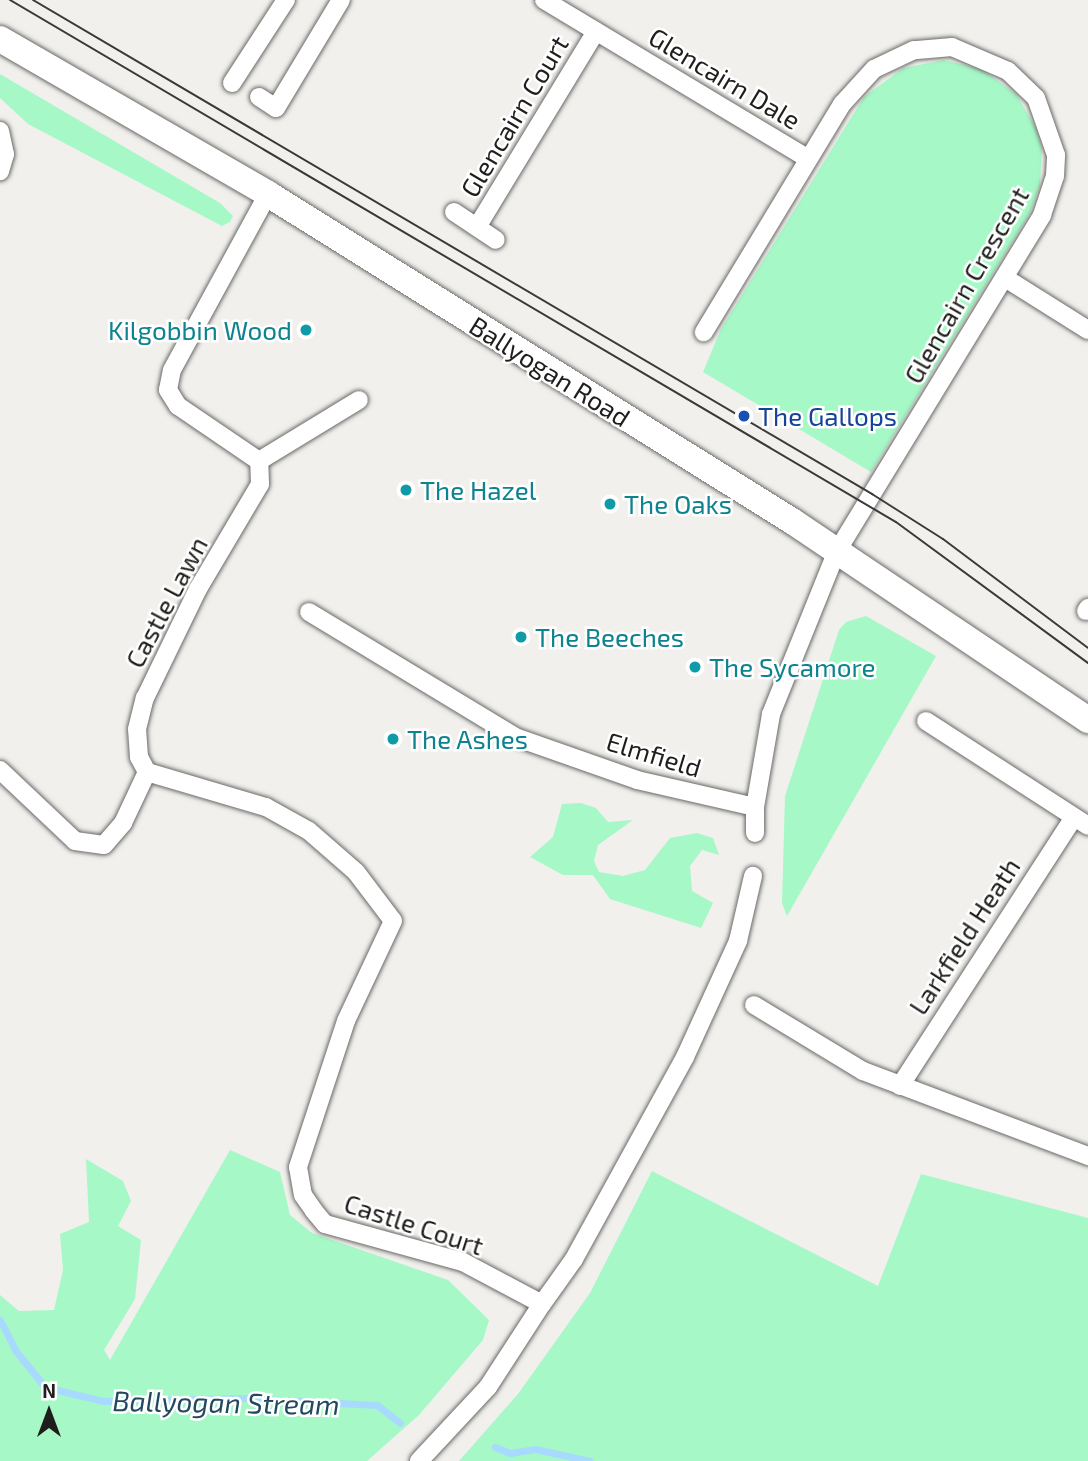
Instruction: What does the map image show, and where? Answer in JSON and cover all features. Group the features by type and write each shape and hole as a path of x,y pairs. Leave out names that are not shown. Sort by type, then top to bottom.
{"street":[{"path":"232,83 286,0"},
{"path":"259,97 276,108 341,0"},
{"name":"Glencairn Dale","path":"544,0 807,158"},
{"name":"Glencairn Court","path":"477,228 596,31"},
{"name":"Ballyogan Road","path":"0,39 268,194 792,521 1088,720"},
{"name":"Glencairn Crescent","path":"704,332 807,158 862,79 902,54 952,47 1008,71 1036,98 1056,155 1055,176 1042,215 836,553"},
{"path":"0,131 5,154 0,171"},
{"path":"268,194 172,370 168,390 178,406 259,461 359,400"},
{"name":"Glencairn Court","path":"454,212 496,240"},
{"path":"1005,278 1088,330"},
{"name":"Castle Lawn","path":"147,772 139,757 137,729 145,698 198,589 260,484 259,461"},
{"path":"755,833 755,807 771,714 836,553"},
{"name":"Elmfield","path":"309,612 514,737 637,780 755,807"},
{"name":"Larkfield Heath","path":"900,1086 1081,821 926,721"},
{"path":"0,770 75,841 104,845 123,823 147,772"},
{"name":"Castle Court","path":"147,772 266,807 309,831 356,872 393,921 346,1021 298,1167 303,1195 314,1211 325,1224 463,1262 542,1304"},
{"path":"419,1461 488,1387 574,1259 685,1056 738,941 753,876"},
{"path":"754,1005 843,1062 1088,1156"}],"green space":[{"path":"944,60 981,69 1016,94 1036,128 1042,149 1040,185 1030,213 871,472 703,372 721,329 864,97 903,68"},
{"path":"0,74 220,203 233,216 230,222 222,226 28,124 0,98"},
{"path":"866,616 936,656 787,916 782,903 785,796 839,630 846,622"},
{"path":"581,803 596,808 608,822 633,820 598,845 594,861 599,872 623,876 645,870 670,838 697,833 713,838 719,855 702,850 690,866 692,891 713,903 701,928 610,899 593,875 563,875 530,857 553,837 562,804"},
{"path":"230,1150 280,1172 290,1215 312,1233 448,1280 489,1320 483,1340 419,1415 367,1461 0,1461 0,1295 19,1311 54,1310 63,1270 60,1234 89,1222 86,1159 123,1181 131,1201 118,1226 141,1240 135,1299 104,1350 110,1360"},
{"path":"652,1171 878,1286 921,1174 1088,1218 1088,1461 459,1461 518,1394 590,1293"}],"waterway":[{"name":"Ballyogan Stream","path":"0,1320 15,1350 45,1387 103,1401 245,1398 377,1405 400,1423"},
{"name":"Ballyogan Stream","path":"495,1447 510,1453 535,1449 590,1461"}],"tram line":[{"path":"10,0 896,522 1088,663"},
{"path":"33,0 872,494 943,539 1088,648"}],"place":[{"name":"Kilgobbin Wood","path":"306,330"},
{"name":"The Gallops","path":"744,416"},
{"name":"The Hazel","path":"406,490"},
{"name":"The Oaks","path":"610,504"},
{"name":"The Beeches","path":"521,637"},
{"name":"The Sycamore","path":"695,667"},
{"name":"The Ashes","path":"393,739"}]}
